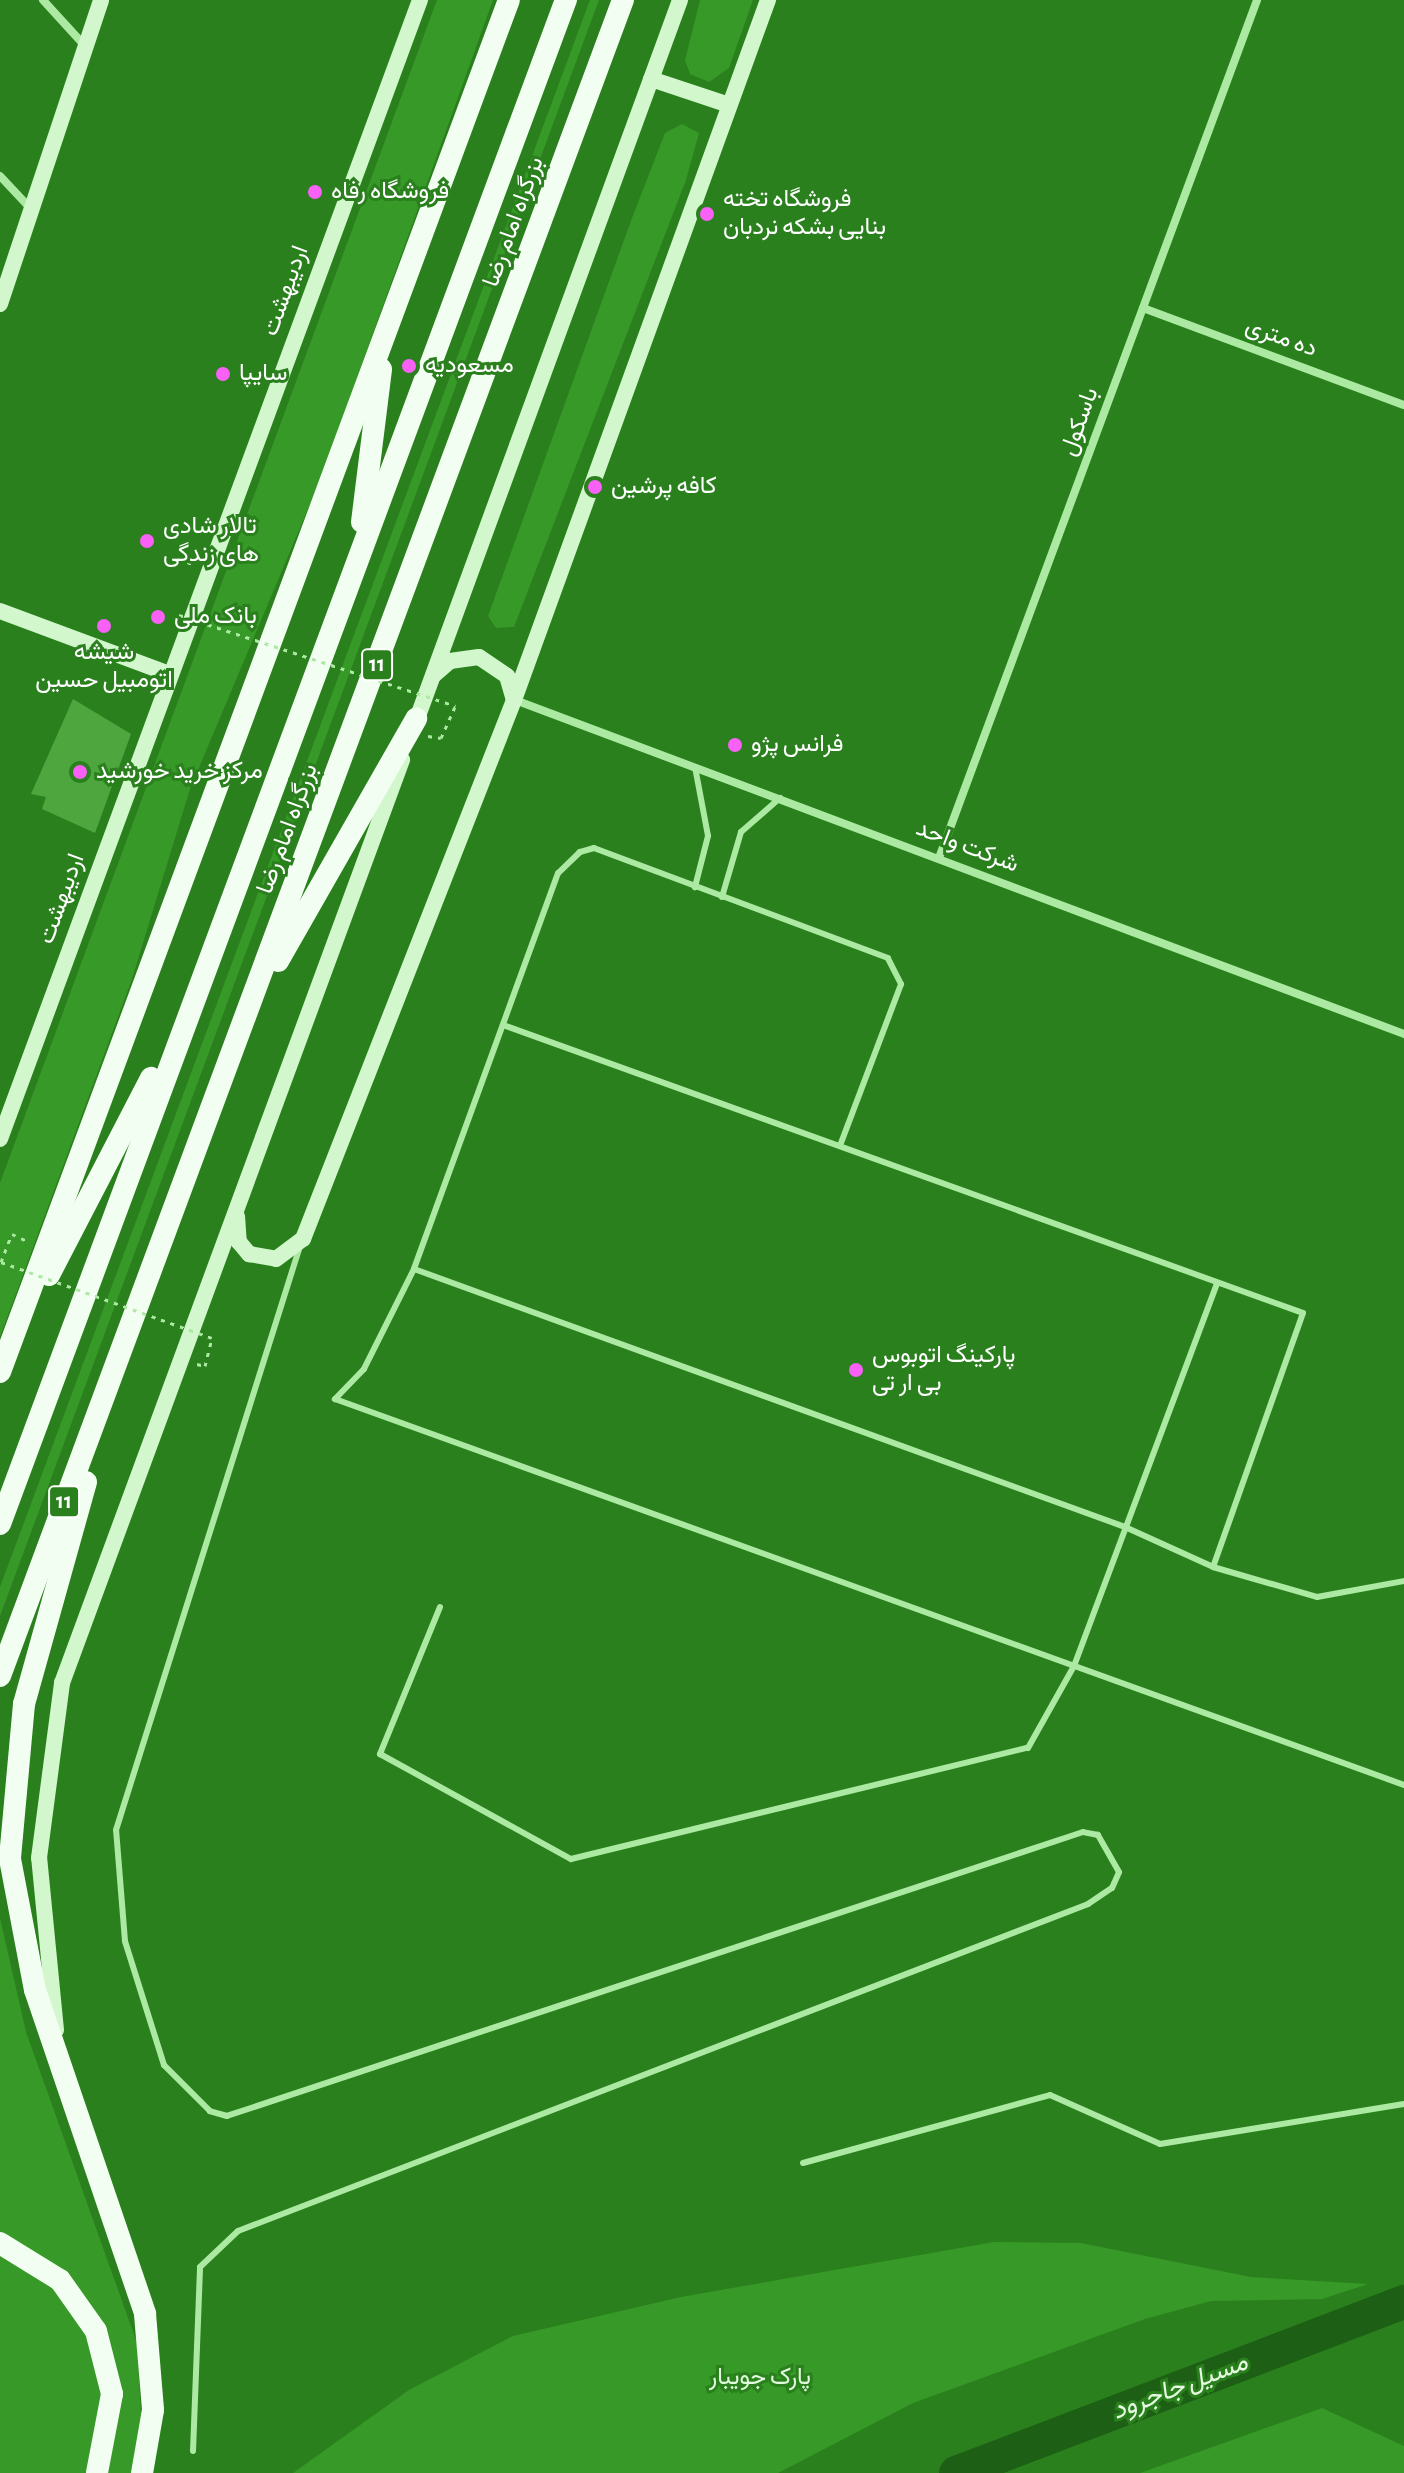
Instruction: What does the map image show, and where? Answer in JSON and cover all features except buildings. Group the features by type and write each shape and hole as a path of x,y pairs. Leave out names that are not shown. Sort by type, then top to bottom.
{"highway":[{"path":"2,1366 509,0"},
{"name":"بزرگراه امام رضا","path":"0,1524 566,0"},
{"name":"بزرگراه امام رضا","path":"0,1676 623,0"},
{"path":"358,557 386,332"},
{"path":"244,1021 416,719"},
{"path":"2,1366 193,999"},
{"path":"129,1329 24,1704 11,1799 17,1915 60,2068 145,2314 153,2410 142,2473"},
{"path":"0,2243 60,2280 96,2331 112,2394 97,2473"}],"main road":[{"path":"1,297 101,0"},
{"name":"اردیبهشت","path":"0,1139 420,0"},
{"path":"60,2068 39,1858 62,1683 680,0"},
{"path":"237,1210 239,1242 249,1254 276,1259 303,1239 514,700 768,0"},
{"path":"651,79 729,105"},
{"path":"0,611 169,674"},
{"path":"432,676 450,661 479,657 507,676 514,700"}],"street":[{"path":"43,0 85,47"},
{"name":"باسکول","path":"939,858 1257,0"},
{"path":"0,176 31,210"},
{"name":"ده متری","path":"1143,308 1404,405"},
{"name":"شرکت واحد","path":"514,700 694,763 1404,1034"}],"lane":[{"path":"694,763 708,836 695,887"},
{"path":"722,897 741,832 781,797"},
{"path":"841,1143 901,984 898,970 888,958 594,848 580,852 558,873 414,1269 364,1369 335,1399 1404,1785"},
{"path":"503,1025 841,1143 1303,1313 1213,1567"},
{"path":"193,2451 200,2267 238,2231 1088,1904 1112,1888 1119,1872 1098,1835 1083,1832 227,2116 210,2111 164,2065 125,1941 116,1830 303,1239"},
{"path":"414,1269 1125,1527 1213,1567 1317,1597 1404,1581"},
{"path":"440,1607 380,1754 571,1859 1028,1748 1074,1666 1217,1283"},
{"path":"803,2163 1050,2095 1160,2144 1404,2104"}],"path":[{"path":"178,558 192,564"},
{"path":"179,615 455,706 441,738"},
{"path":"27,1241 12,1234 1,1262 212,1338 205,1366"}],"green space":[{"path":"437,0 493,0 321,478 190,789 132,979 0,1337 0,1183"},
{"path":"590,0 599,0 0,1616 0,1587"},
{"path":"700,0 753,0 729,68 709,82 690,74 685,60"},
{"path":"682,124 699,133 686,180 514,627 496,628 488,616 632,218 665,133"},
{"path":"0,1918 26,2032 137,2343 141,2415 131,2473 108,2473 121,2391 54,2265 0,2234"},
{"name":"پارک جویبار","path":"994,2242 1081,2243 1251,2277 1368,2284 1322,2299 1211,2301 1145,2319 913,2403 778,2473 293,2473 409,2390 513,2336 681,2297"},
{"path":"0,2254 52,2286 89,2339 102,2392 89,2473 0,2473"},
{"path":"1322,2408 1404,2446 1404,2473 1140,2473"}],"waterway":[{"name":"مسیل جاجرود","path":"956,2473 1404,2302"}],"place":[{"name":"فروشگاه رفاه","path":"315,192"},
{"name":"فروشگاه تخته بنایی بشکه نردبان","path":"707,214"},
{"name":"مسعودیه","path":"409,366"},
{"name":"سایپا","path":"223,374"},
{"name":"کافه پرشین","path":"595,487"},
{"name":"تالار شادی های زندگی","path":"147,541"},
{"name":"بانک ملی","path":"158,617"},
{"name":"شیشه اتومبیل حسین","path":"104,626"},
{"name":"فرانس پژو","path":"735,745"},
{"name":"مرکز خرید خورشید","path":"80,772"},
{"name":"پارکینگ اتوبوس بی ار تی","path":"856,1370"}]}
